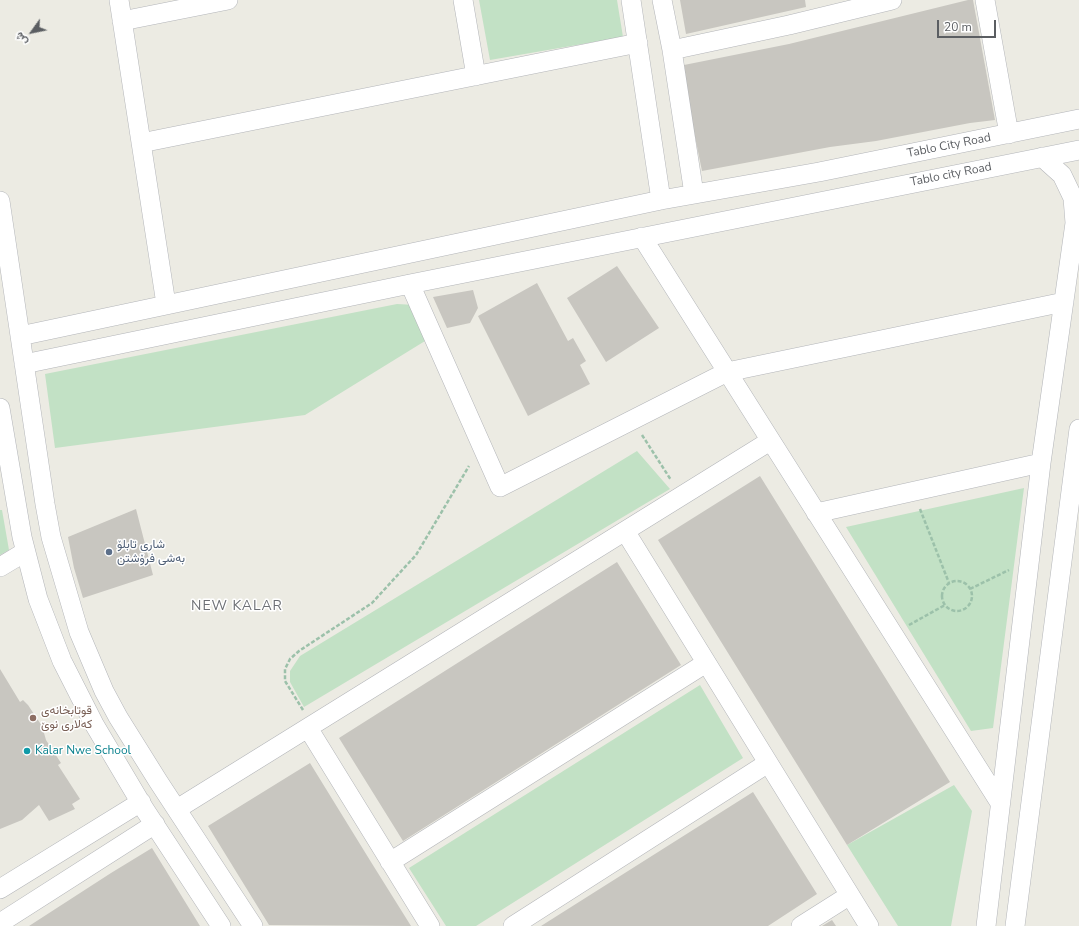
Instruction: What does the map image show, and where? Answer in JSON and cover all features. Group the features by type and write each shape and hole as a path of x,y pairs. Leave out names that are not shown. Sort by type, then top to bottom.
{"street":[{"path":"119,0 166,304"},
{"path":"122,21 228,0"},
{"path":"463,0 476,76"},
{"path":"631,0 661,200"},
{"path":"662,0 672,50 694,194"},
{"path":"672,50 789,25 892,0"},
{"path":"985,0 1009,134"},
{"path":"141,143 638,43"},
{"name":"Tablo City Road","path":"20,336 661,200 819,172 1009,134 1079,118"},
{"name":"Tablo city Road","path":"24,364 410,284 1079,150"},
{"path":"986,926 1041,463 1077,220 1073,198 1062,175 1042,157"},
{"path":"819,172 823,201"},
{"path":"0,201 51,537 79,632 111,704 176,810 253,926"},
{"path":"642,237 1000,803"},
{"path":"436,248 443,278"},
{"path":"410,284 500,488 726,372 1064,302"},
{"path":"0,408 16,512 25,552 38,599 53,639 74,687 94,724 141,802 221,926"},
{"path":"1015,926 1079,429"},
{"path":"176,810 770,441"},
{"path":"816,513 1041,463"},
{"path":"625,531 868,926"},
{"path":"0,567 25,552"},
{"path":"53,639 79,632"},
{"path":"390,862 706,662"},
{"path":"310,727 390,862 430,926"},
{"path":"513,926 768,762"},
{"path":"0,889 141,802"},
{"path":"0,923 155,824"},
{"path":"801,926 850,895"}],"path":[{"path":"632,420 681,496"},
{"path":"310,727 285,681 285,669 290,659 299,651 372,602 416,555 448,504 481,445"},
{"path":"913,491 949,583"},
{"path":"970,589 1030,559"},
{"path":"958,581 970,589 972,599 963,610 953,611 945,605 943,601 943,591 949,583 958,581"},
{"path":"893,634 945,605"}],"green space":[{"path":"479,0 617,0 623,37 490,60"},
{"path":"397,304 415,305 425,341 305,415 55,448 45,374"},
{"path":"637,451 670,489 304,707 290,682 290,671 300,656"},
{"path":"1024,488 993,728 971,731 846,527"},
{"path":"0,510 2,510 9,550 0,555"},
{"path":"700,685 743,758 476,926 446,926 409,868"},
{"path":"954,785 972,811 951,926 898,926 847,845"}],"building":[{"path":"680,0 805,0 806,7 686,34"},
{"path":"973,0 995,120 970,123 876,141 830,147 702,171 691,117 684,65 789,44"},
{"path":"617,266 659,328 606,362 567,298"},
{"path":"537,283 568,341 573,338 586,361 580,365 590,384 528,416 478,316"},
{"path":"473,290 478,308 470,323 447,328 433,297"},
{"path":"760,476 950,782 847,845 658,540"},
{"name":"شاری تابلۆ بەشی فرۆشتن","path":"136,509 153,575 83,598 74,568 68,537"},
{"path":"617,562 681,665 403,841 339,738"},
{"name":"Kalar Nwe School","path":"0,669 20,702 23,700 28,705 42,726 46,740 61,763 58,765 80,799 72,804 75,809 49,821 39,805 22,820 0,829"},
{"path":"310,763 411,926 269,925 208,826"},
{"path":"753,792 817,894 768,926 541,926"},
{"path":"152,848 200,926 29,926 111,873"},
{"path":"832,920 836,926 822,926"}],"place":[{"name":"شاری تابلۆ بەشی فرۆشتن","path":"109,552"},
{"name":"قوتابخانەی کەلاری نوێ","path":"33,718"},
{"name":"Kalar Nwe School","path":"27,751"}],"district":[{"name":"NEW KALAR","path":"237,607"}]}
